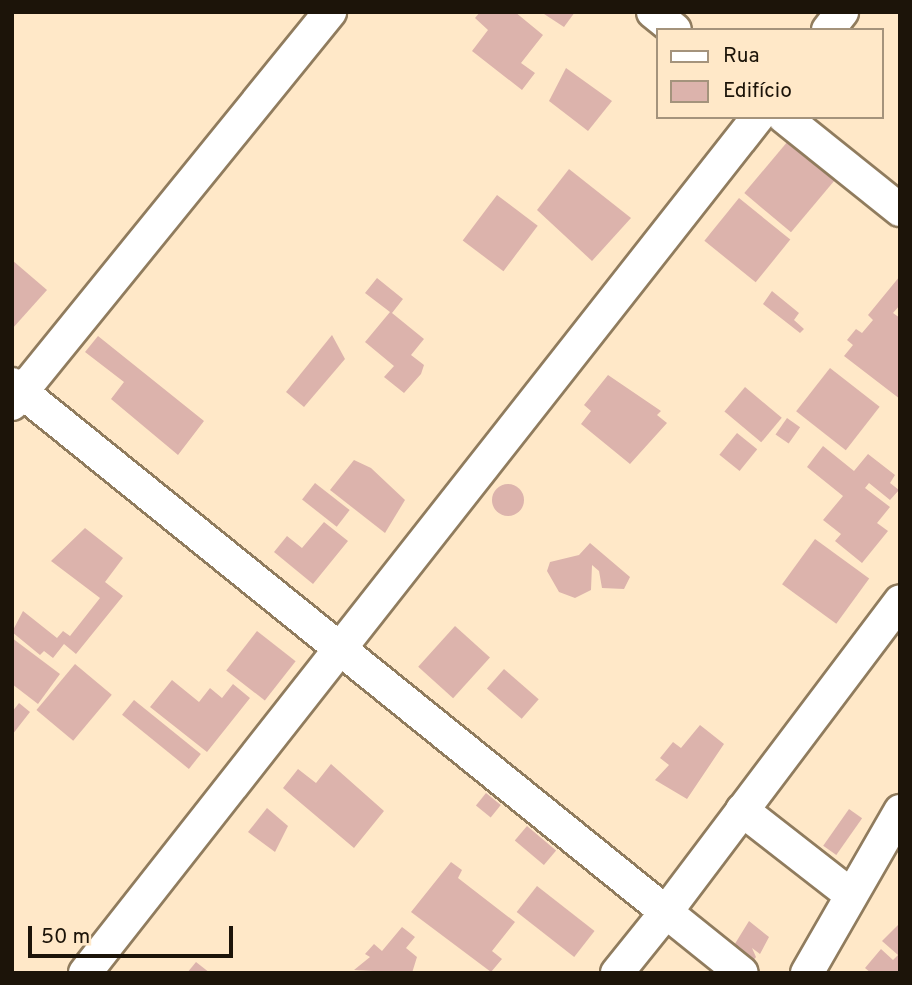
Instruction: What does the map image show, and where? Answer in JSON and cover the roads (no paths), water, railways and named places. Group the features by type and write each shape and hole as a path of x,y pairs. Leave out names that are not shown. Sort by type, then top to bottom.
{"street":[{"path":"330,12 16,393 341,646 742,973"},
{"path":"653,12 673,28"},
{"path":"830,28 842,12"},
{"path":"85,973 756,119"},
{"path":"786,119 900,210"},
{"path":"617,973 900,601"},
{"path":"742,810 851,895"},
{"path":"807,973 900,811"}]}
